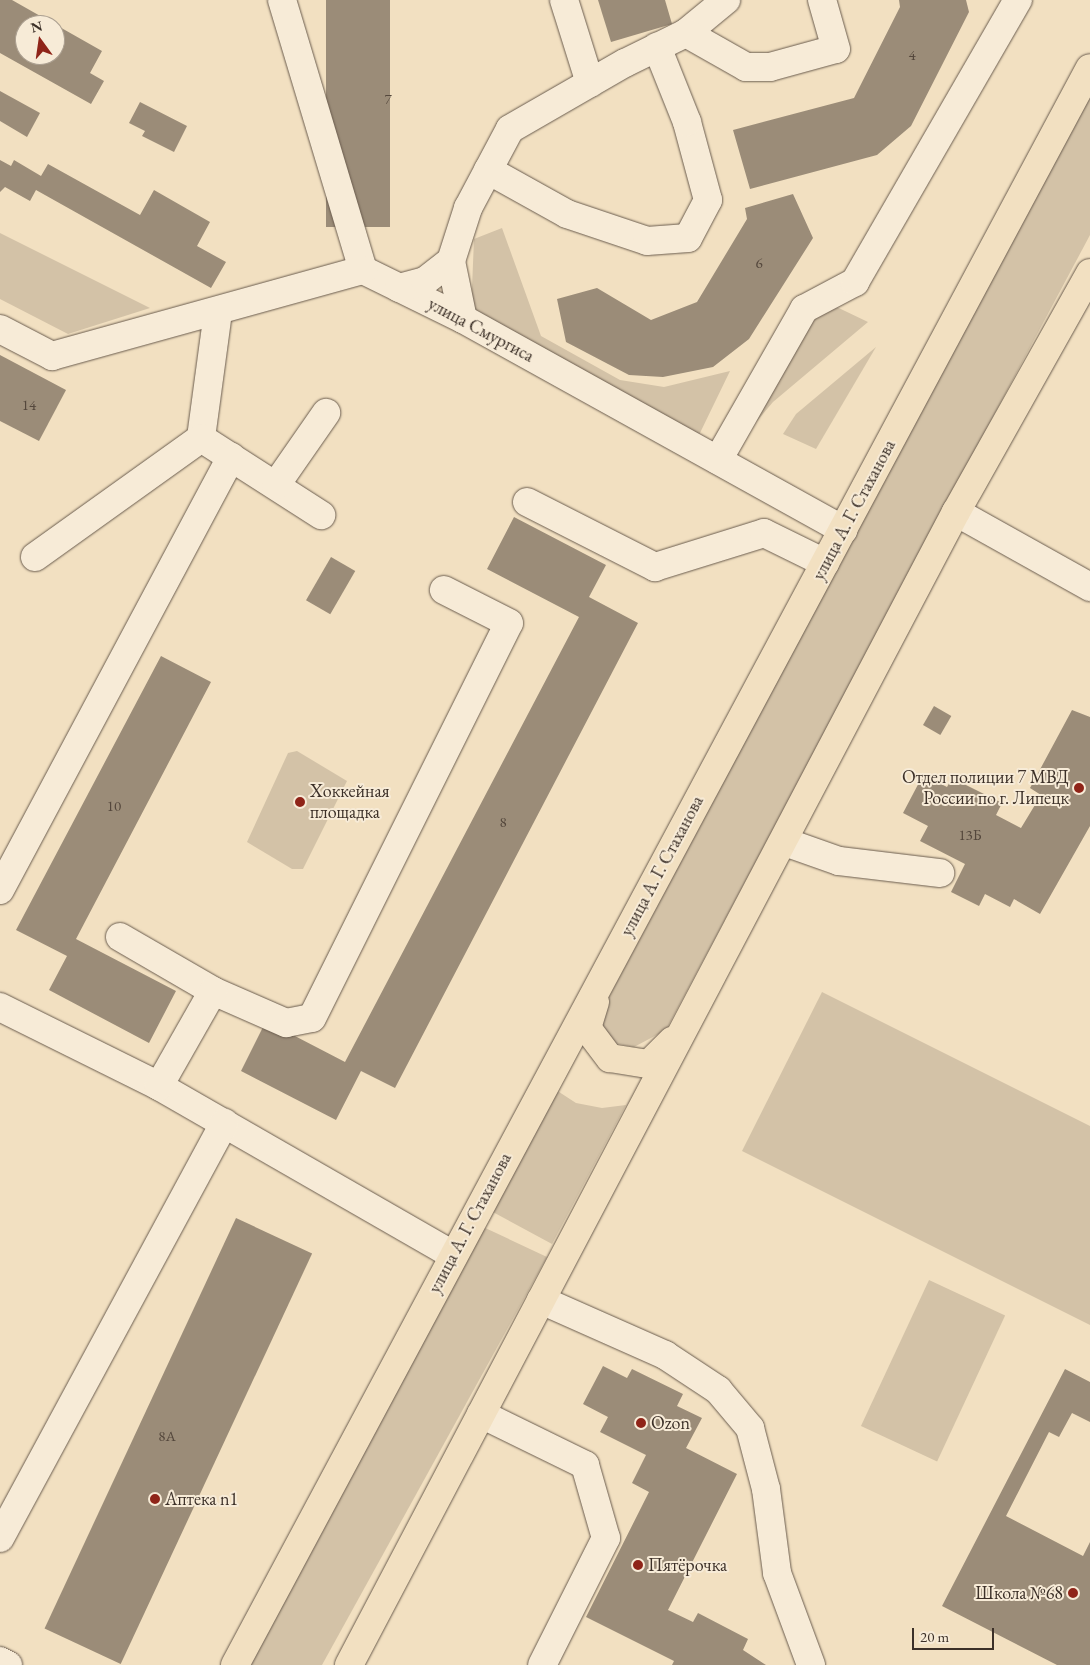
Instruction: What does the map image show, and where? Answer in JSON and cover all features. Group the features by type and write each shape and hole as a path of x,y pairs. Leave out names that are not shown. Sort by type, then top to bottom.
{"main road":[{"name":"улица А. Г. Стаханова","path":"235,1665 1090,68"},
{"path":"349,1665 784,842 956,512 1090,274"},
{"path":"602,979 588,1028 610,1058 648,1064 685,1028"}],"street":[{"path":"0,329 52,356 218,312 363,270 282,0"},
{"path":"564,0 590,82"},
{"path":"463,319 451,261 468,208 510,129 590,82 686,33 726,0"},
{"path":"686,33 746,67 770,67 836,49 822,0"},
{"path":"718,460 804,310 855,282 1018,0"},
{"path":"488,170 567,214 647,240 688,238 708,200 687,122 657,48"},
{"path":"399,288 425,281 451,261"},
{"name":"улица Смургиса","path":"363,270 463,319 843,530"},
{"path":"35,558 201,438 218,312"},
{"path":"276,485 326,413"},
{"path":"201,438 321,515"},
{"path":"4,873 230,457"},
{"path":"527,502 655,567 764,533 825,563"},
{"path":"956,512 1090,586"},
{"path":"120,937 212,991 286,1023 312,1018 509,623 444,590"},
{"path":"784,842 839,861 940,873"},
{"path":"159,1086 212,991"},
{"path":"0,1008 159,1086 453,1255"},
{"path":"0,1538 224,1123"},
{"path":"541,1300 665,1355 718,1390 750,1428 766,1489 777,1572 810,1665"},
{"path":"482,1414 585,1465 606,1538 542,1665"},
{"path":"0,1661 8,1665"}],"shaded area":[{"path":"1090,95 1090,235 666,1030 634,1047 614,1043 600,1027 604,1006"},
{"path":"502,228 541,336 620,380 664,387 730,371 699,435 471,312 474,239"},
{"path":"0,233 150,308 68,334 0,299"},
{"path":"822,300 868,322 773,402 757,421 742,415"},
{"path":"876,347 816,449 783,434 796,414"},
{"name":"Хоккейная площадка","path":"297,751 347,781 303,869 292,869 247,842 288,753"},
{"path":"822,992 1090,1126 1090,1325 742,1151"},
{"path":"556,1090 576,1103 602,1108 626,1105 552,1244 491,1211"},
{"path":"481,1226 547,1257 322,1665 246,1665"},
{"path":"929,1280 1005,1315 937,1461 861,1426"}],"building":[{"path":"0,0 12,0 38,15 15,15 15,61 0,53"},
{"path":"326,0 390,0 390,227 326,227"},
{"path":"598,0 665,0 672,24 611,42"},
{"path":"899,0 966,0 969,12 911,126 877,155 750,189 733,130 854,98 900,7"},
{"path":"65,30 102,51 90,73 104,81 91,104 21,65 65,65"},
{"path":"0,91 40,113 27,137 0,121"},
{"path":"140,102 187,126 174,152 142,136 145,131 129,123"},
{"path":"0,160 11,166 14,160 41,176 48,164 140,215 154,190 210,222 197,246 226,262 211,288 36,190 30,201 5,187 0,192"},
{"path":"793,194 813,238 749,339 713,367 663,377 629,375 566,342 557,299 597,288 651,320 697,302 747,219 745,208"},
{"path":"0,355 66,390 39,441 0,421"},
{"path":"514,517 606,565 589,597 638,623 395,1088 361,1071 336,1120 241,1071 266,1021 345,1062 579,617 487,569"},
{"path":"331,557 355,571 330,614 306,600"},
{"path":"161,656 211,682 76,939 176,991 149,1043 49,990 67,956 16,930"},
{"path":"934,706 951,716 940,735 923,725"},
{"path":"1072,710 1090,717 1090,826 1040,914 1014,899 1010,907 985,894 979,906 951,892 965,864 920,841 928,826 903,813 923,775 947,787 952,778 1002,803 996,815 1021,828 1041,795 1030,788"},
{"path":"236,1218 312,1253 121,1664 45,1629"},
{"path":"603,1366 627,1378 632,1369 683,1394 677,1406 702,1418 686,1448 737,1474 668,1610 693,1622 698,1613 748,1639 743,1650 766,1665 672,1665 674,1661 586,1617 649,1492 632,1483 646,1455 600,1432 608,1417 583,1404"},
{"path":"1065,1369 1090,1382 1090,1422 1072,1413 1059,1437 1049,1432 1006,1516 1083,1556 1090,1542 1090,1665 1057,1665 942,1606"}],"place":[{"name":"Отдел полиции 7 МВД России по г. Липецк","path":"1079,788"},
{"name":"Хоккейная площадка","path":"300,802"},
{"name":"Ozon","path":"641,1423"},
{"name":"Аптека n1","path":"155,1499"},
{"name":"Пятёрочка","path":"638,1565"},
{"name":"Школа №68","path":"1073,1593"}]}
